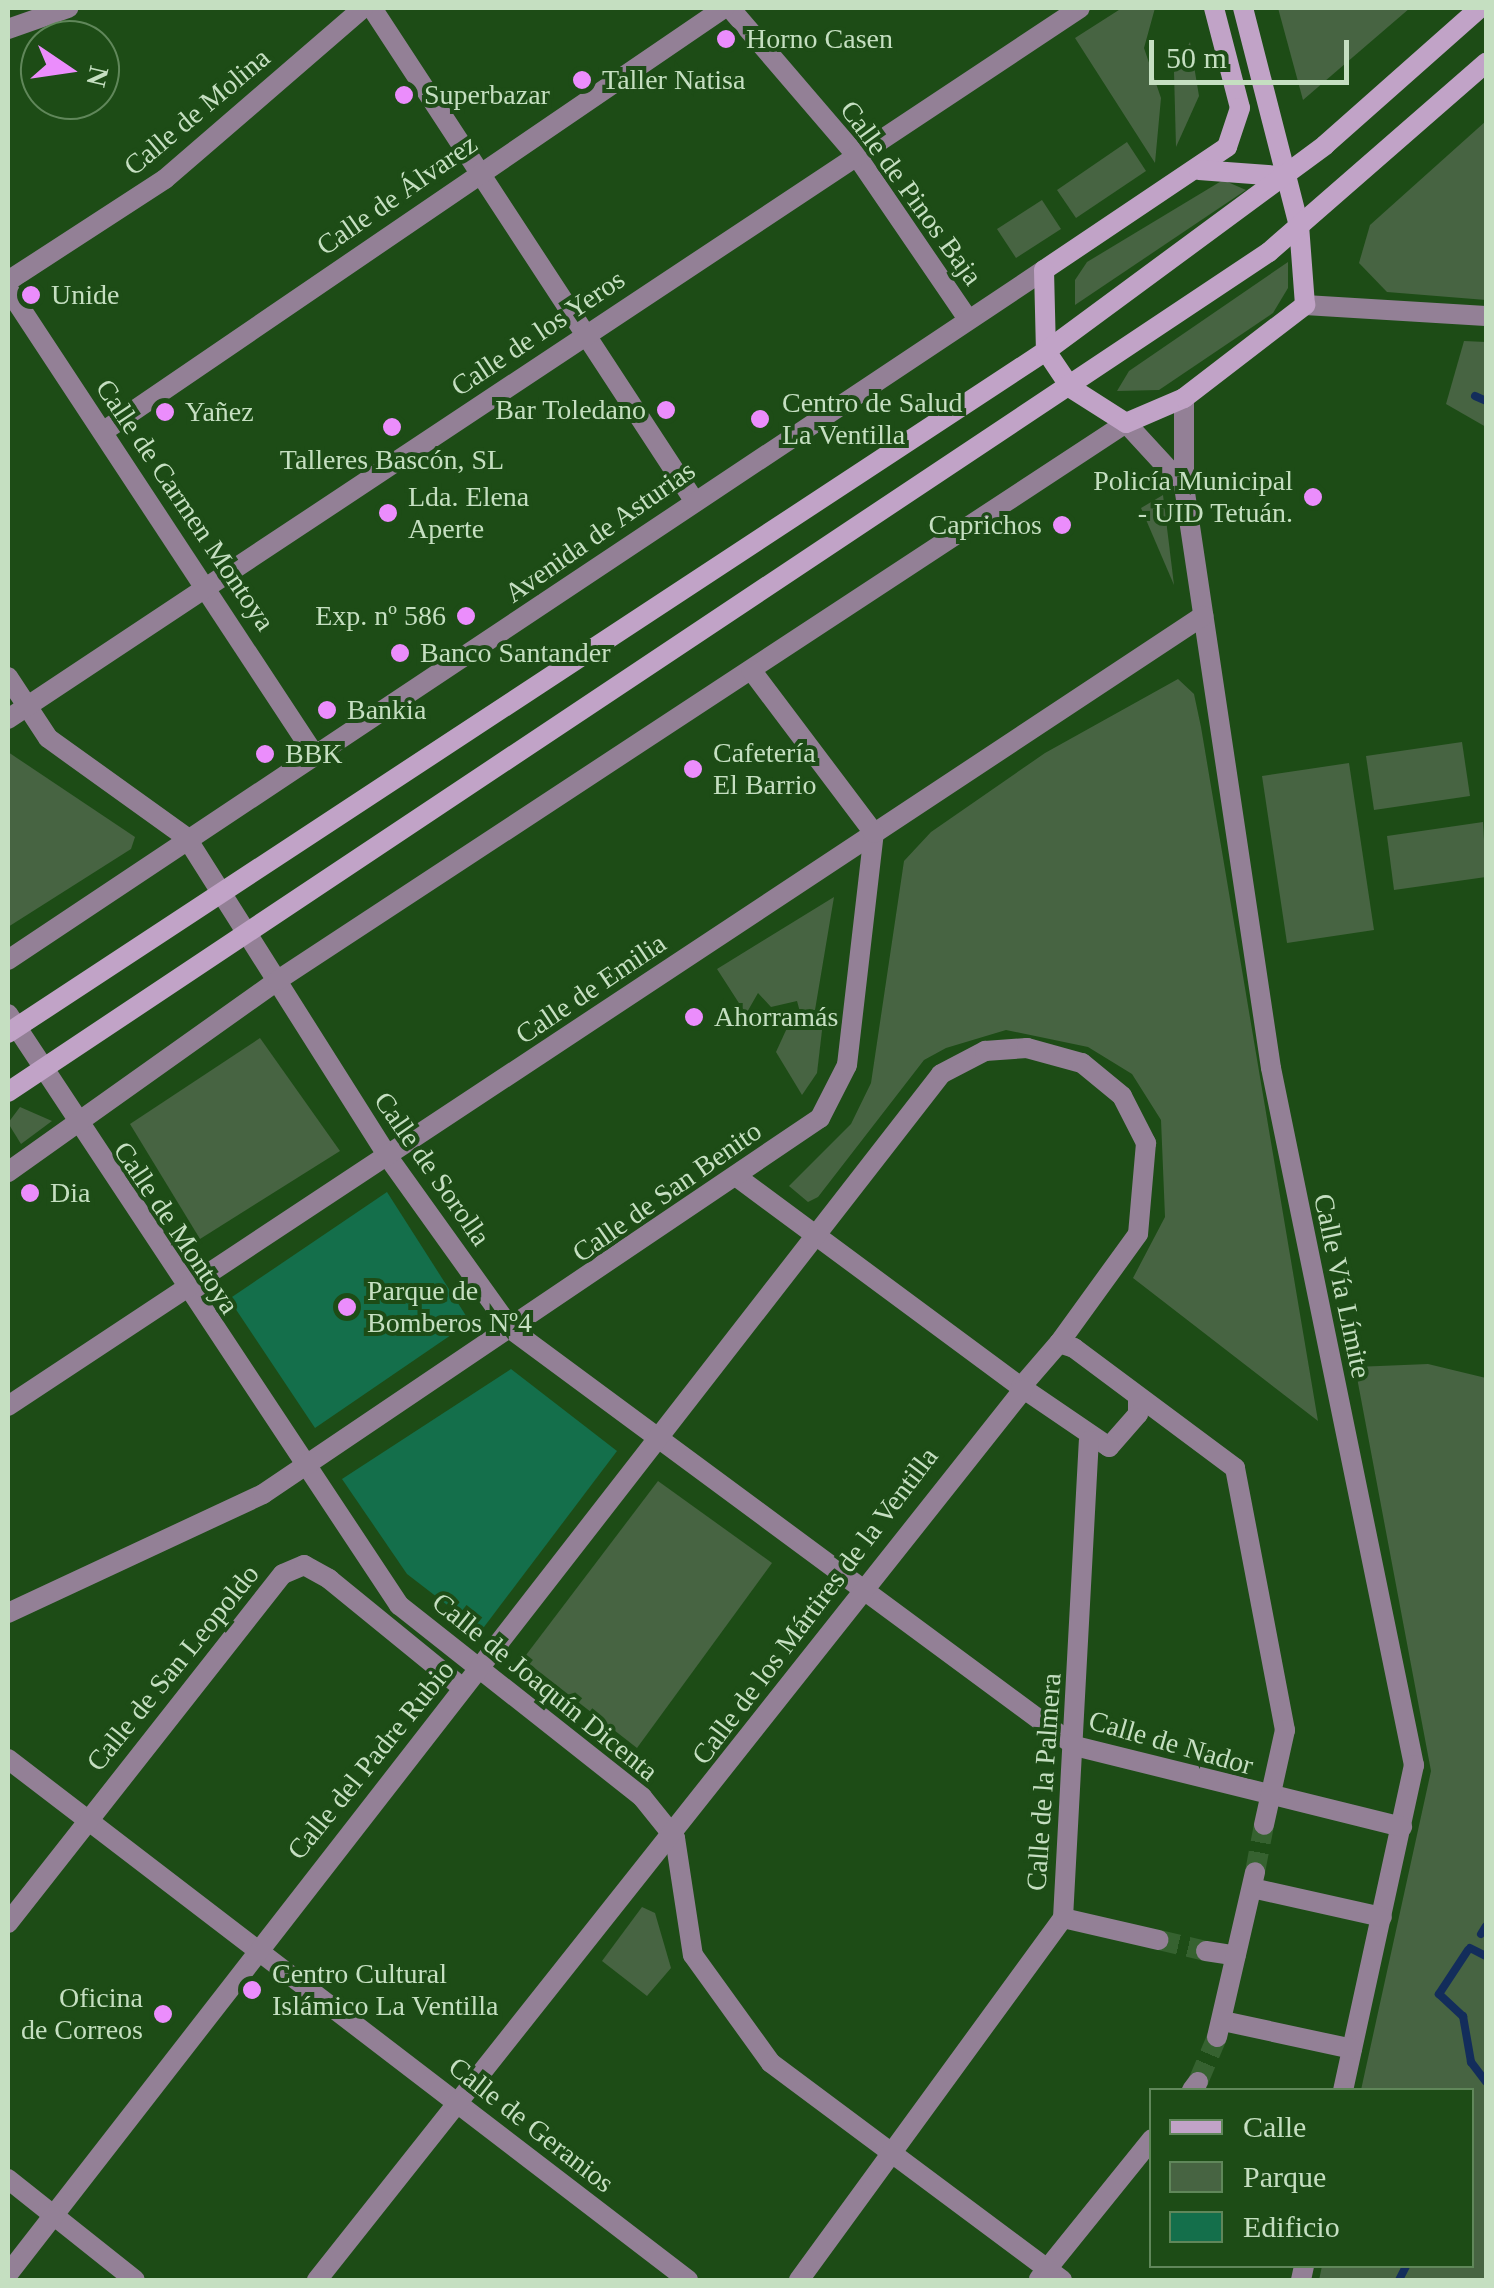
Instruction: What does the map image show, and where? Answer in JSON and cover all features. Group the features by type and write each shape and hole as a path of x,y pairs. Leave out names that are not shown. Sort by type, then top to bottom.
{"main road":[{"name":"Avenida de Asturias","path":"1044,270 1200,170 1238,126 1214,8"},
{"path":"1044,270 1046,351 1070,388 1126,423 1184,398 1304,305 1300,226 1282,176 1244,8"},
{"path":"10,1025 226,895 1046,351 1282,176 1480,8"},
{"path":"8,1092 1070,388 1300,226 1486,63"},
{"path":"1200,170 1282,176"}],"street":[{"path":"8,30 68,8"},
{"name":"Calle de Molina","path":"8,285 165,179 363,8"},
{"path":"372,8 693,499"},
{"name":"Calle de Álvarez","path":"104,431 478,172 727,8"},
{"name":"Calle de Pinos Baja","path":"727,8 856,154 968,319"},
{"name":"Calle de los Yeros","path":"8,718 1080,8"},
{"name":"Avenida de Asturias","path":"8,960 186,836 1044,270"},
{"name":"Calle de Carmen Montoya","path":"8,285 208,585 314,754"},
{"path":"1304,305 1486,316"},
{"name":"Calle Vía Límite","path":"1184,398 1184,486 1278,1102 1414,1766 1343,2088"},
{"path":"8,1172 278,980 1126,423 1184,486"},
{"name":"Calle de Emilia","path":"8,1406 1202,616"},
{"path":"751,670 874,833"},
{"path":"8,677 58,747 186,836 278,980"},
{"name":"Calle de San Benito","path":"8,1613 196,1531 306,1467 820,1118 842,1085 874,833"},
{"name":"Calle de Sorolla","path":"278,980 388,1157 512,1330 660,1442"},
{"name":"Calle de Montoya","path":"10,1025 181,1289 306,1467"},
{"name":"Calle del Padre Rubio","path":"8,2274 460,1686 478,1670 660,1442 815,1234 942,1074 985,1051 1027,1048 1100,1076 1142,1130 1147,1202 1129,1250 1060,1343"},
{"path":"737,1177 1089,1441 1109,1447 1124,1436 1138,1397"},
{"path":"1022,1388 1060,1343 1235,1468 1285,1730 1264,1825"},
{"name":"Calle de los Mártires de la Ventilla","path":"317,2280 675,1838 858,1592 1022,1388"},
{"name":"Calle de la Palmera","path":"799,2280 1062,1918 1075,1746 1089,1441"},
{"name":"Calle de Nador","path":"660,1442 858,1592 1075,1746 1270,1800 1402,1827"},
{"name":"Calle de Joaquín Dicenta","path":"306,1467 399,1605 642,1797 675,1838"},
{"name":"Calle de San Leopoldo","path":"8,1923 283,1574 304,1565 460,1686"},
{"name":"Calle de Geranios","path":"8,1759 688,2280"},
{"path":"675,1838 693,1955 771,2062 1048,2277 1149,2143"},
{"path":"1352,2049 1220,2029 1253,1880 1382,1917"},
{"path":"1062,1918 1159,1940"},
{"path":"1206,1951 1236,1956"},
{"path":"8,2179 135,2280"}],"green space":[{"path":"1122,8 1155,8 1144,48 1161,98 1155,163 1075,38"},
{"path":"1278,8 1410,8 1303,100"},
{"path":"1190,42 1199,96 1176,147 1174,72"},
{"path":"1486,121 1486,300 1387,292 1359,263 1370,225"},
{"path":"1127,142 1146,171 1076,218 1057,190"},
{"path":"1223,180 1246,190 1075,305 1075,280 1087,262"},
{"path":"1042,200 1061,229 1016,258 997,229"},
{"path":"1288,262 1288,288 1273,313 1159,390 1117,391 1129,371"},
{"path":"1464,341 1486,342 1486,427 1446,404"},
{"path":"1163,495 1174,585 1141,508"},
{"path":"1178,679 1194,694 1201,727 1318,1421 1133,1278 1165,1217 1161,1120 1132,1074 1088,1047 1006,1030 946,1048 924,1060 818,1197 808,1202 789,1186 851,1124 871,1083 904,861 931,832 1045,753"},
{"path":"1462,742 1470,796 1374,810 1366,756"},
{"path":"8,752 135,837 131,849 8,927"},
{"path":"1349,763 1374,930 1287,943 1262,776"},
{"path":"1483,822 1486,877 1394,890 1387,836"},
{"path":"834,897 815,1010 800,1012 797,1001 771,1007 758,993 746,1014 717,969"},
{"path":"823,1022 817,1073 802,1095 776,1052 787,1028"},
{"path":"260,1038 340,1151 200,1239 130,1124"},
{"path":"20,1107 52,1121 21,1144 8,1123"},
{"path":"1428,1364 1486,1378 1486,2280 1319,2280 1322,2268 1474,2268 1474,2088 1361,2088 1431,1771 1355,1367"},
{"path":"658,1481 772,1563 637,1748 523,1659"},
{"path":"642,1907 655,1913 671,1968 647,1996 602,1961"}],"building":[{"name":"Parque de Bomberos Nº4","path":"387,1192 470,1322 315,1428 229,1299"},
{"path":"511,1369 617,1451 481,1631 407,1574 342,1479"}],"waterway":[{"path":"1475,396 1486,401"},
{"path":"1481,1934 1486,1926"},
{"path":"1470,1948 1486,1956"},
{"path":"1468,1950 1439,1994 1463,2016 1471,2062 1486,2082"},
{"path":"1399,2280 1405,2268"}],"tunnel":[{"path":"1255,1872 1264,1825"},
{"path":"1159,1940 1206,1951"},
{"path":"1198,2082 1217,2037"}],"place":[{"name":"Horno Casen","path":"726,39"},
{"name":"Taller Natisa","path":"582,80"},
{"name":"Superbazar","path":"404,95"},
{"name":"Unide","path":"31,295"},
{"name":"Bar Toledano","path":"666,410"},
{"name":"Yañez","path":"165,412"},
{"name":"Centro de Salud La Ventilla","path":"760,419"},
{"name":"Talleres Bascón, SL","path":"392,427"},
{"name":"Policía Municipal - UID Tetuán.","path":"1313,497"},
{"name":"Lda. Elena Aperte","path":"388,513"},
{"name":"Caprichos","path":"1062,525"},
{"name":"Exp. nº 586","path":"466,616"},
{"name":"Banco Santander","path":"400,653"},
{"name":"Bankia","path":"327,710"},
{"name":"BBK","path":"265,754"},
{"name":"Cafetería El Barrio","path":"693,769"},
{"name":"Ahorramás","path":"694,1017"},
{"name":"Dia","path":"30,1193"},
{"name":"Parque de Bomberos Nº4","path":"347,1307"},
{"name":"Centro Cultural Islámico La Ventilla","path":"252,1990"},
{"name":"Oficina de Correos","path":"163,2014"}]}
